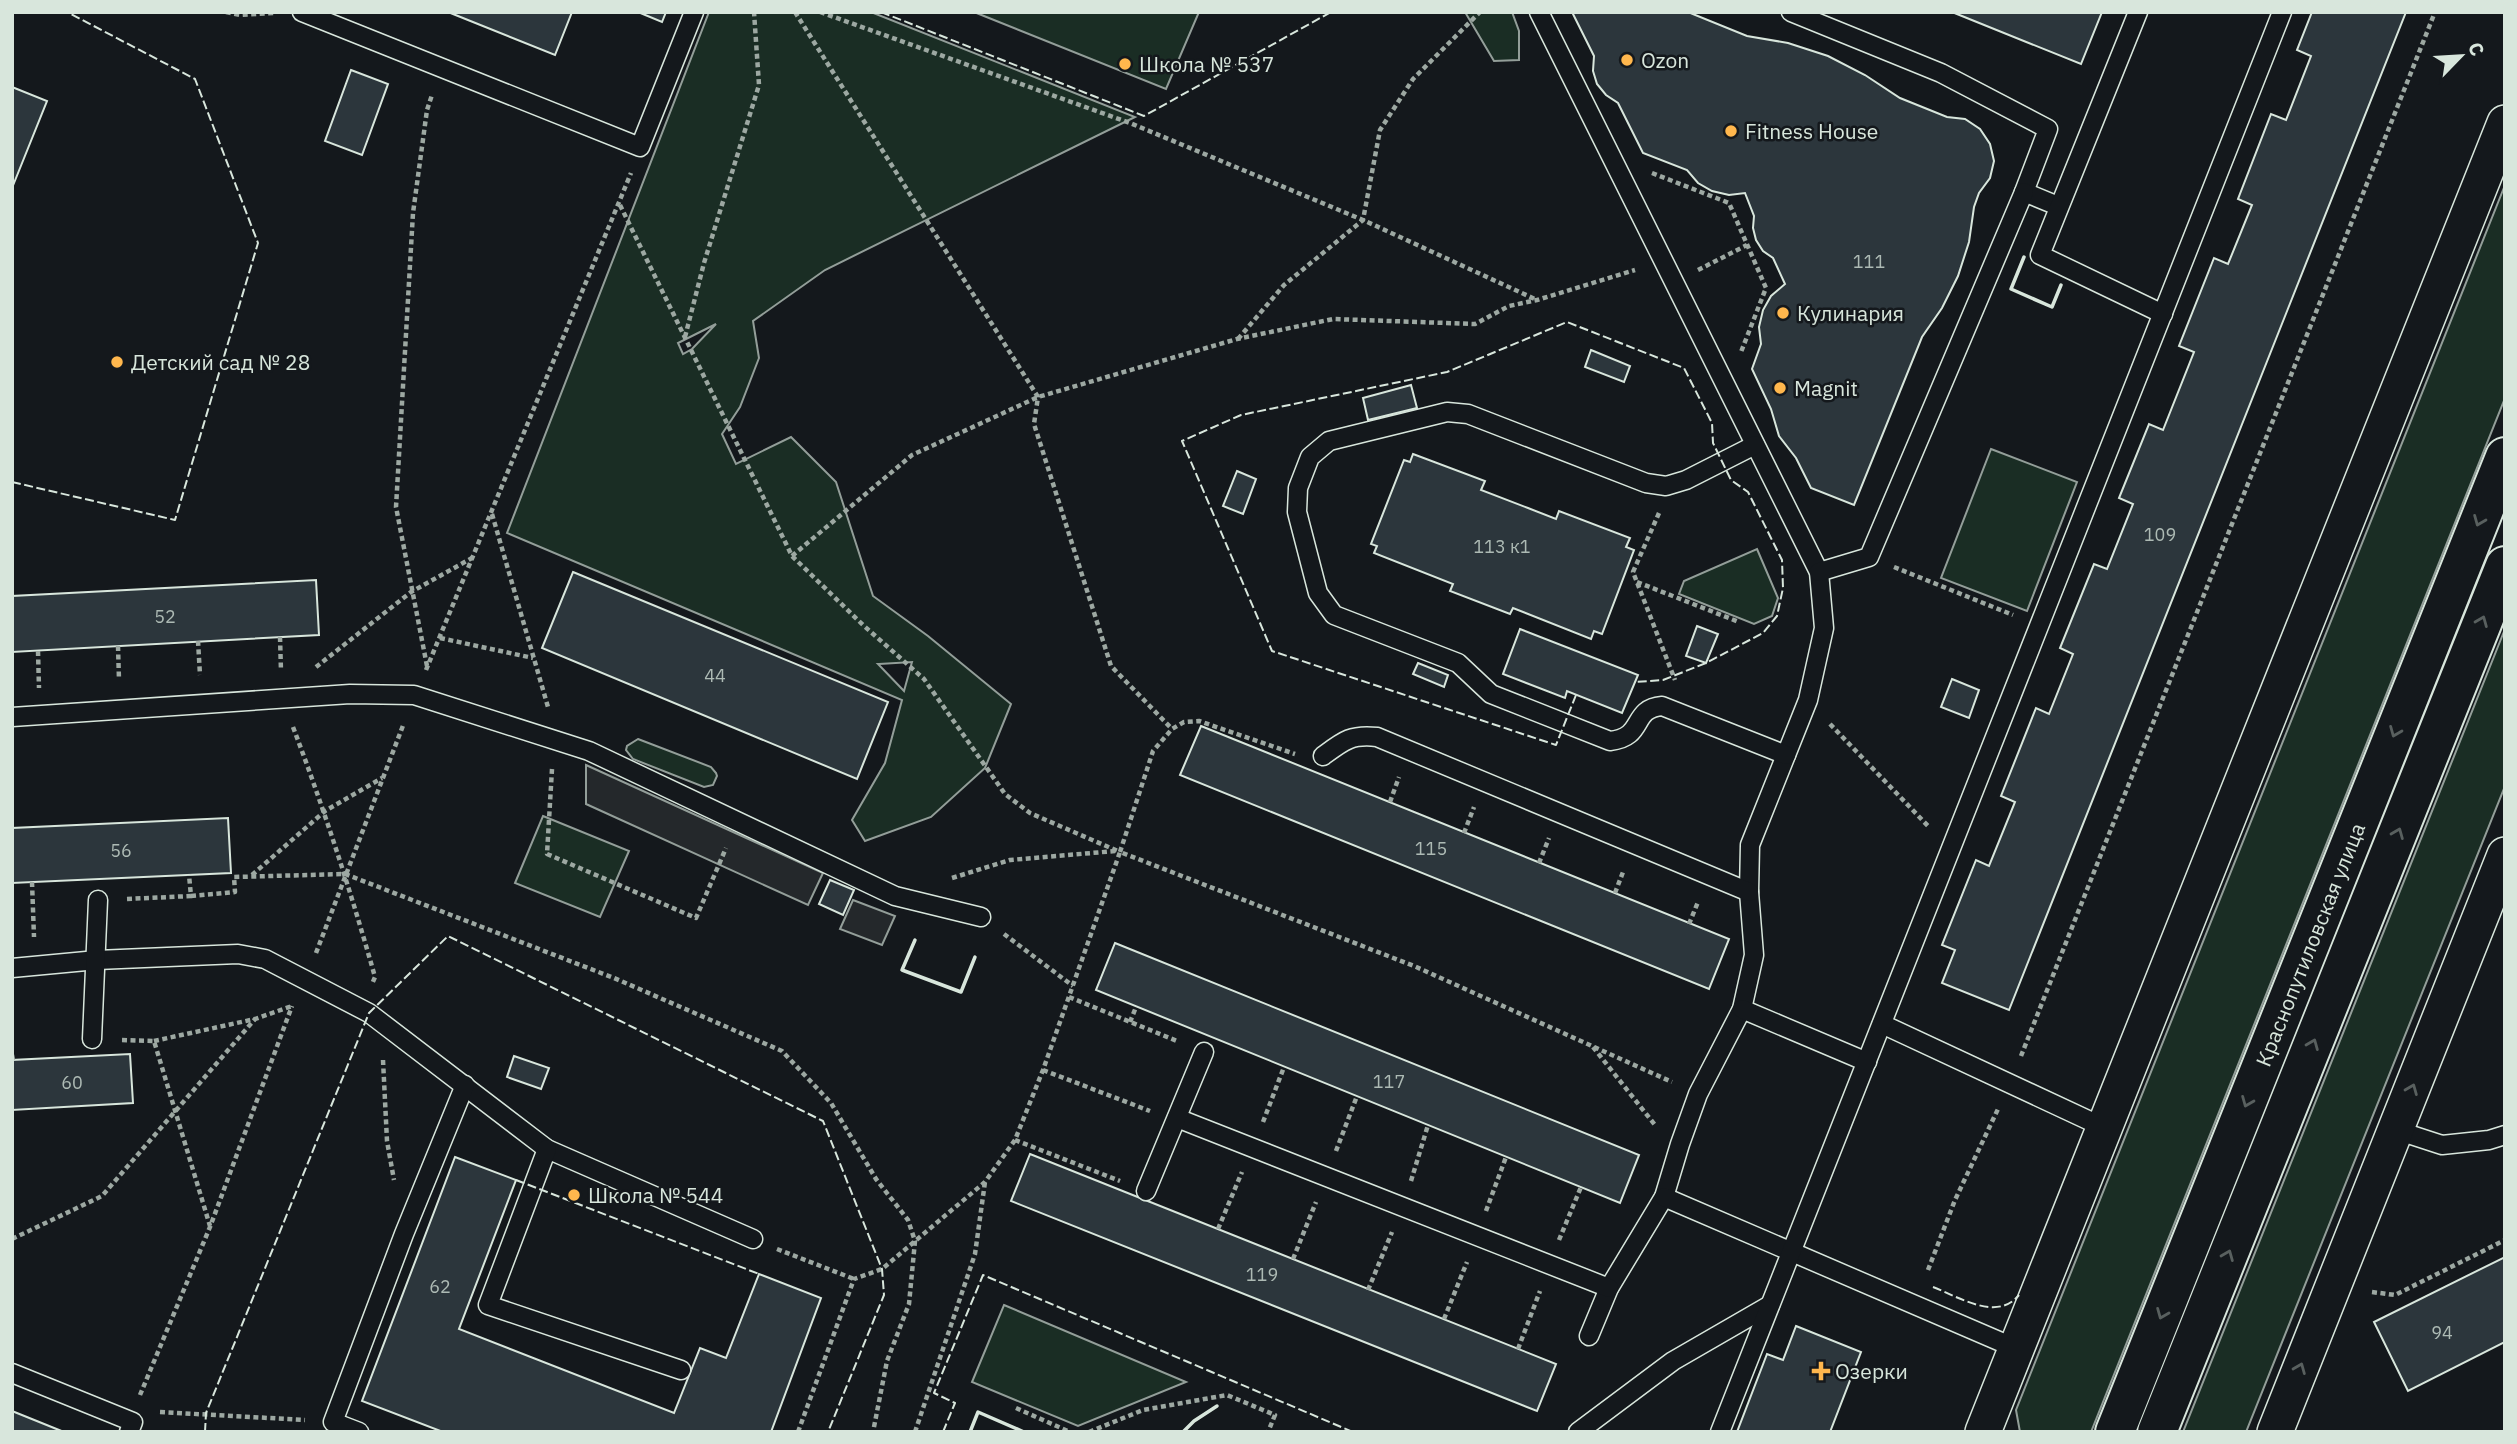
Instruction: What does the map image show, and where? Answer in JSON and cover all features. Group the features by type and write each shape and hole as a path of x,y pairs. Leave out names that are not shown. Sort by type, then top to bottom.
{"main road":[{"name":"Краснопутиловская улица","path":"2115,1432 2505,457"},
{"name":"Краснопутиловская улица","path":"2157,1432 2505,566"}],"street":[{"path":"1983,1432 2505,123"},
{"path":"2274,1432 2505,855"}],"lane":[{"path":"302,12 640,147 694,12"},
{"path":"1539,12 1819,572 1824,628 1808,700 1750,845 1749,891 1754,954 1742,1009 1698,1094 1664,1197 1609,1288 1589,1336"},
{"path":"1791,12 1941,73 2048,130 1869,557 1819,572"},
{"path":"2138,12 2040,254 2163,314"},
{"path":"1720,1432 2282,12"},
{"path":"2024,191 2058,206"},
{"path":"1755,445 1686,480 1666,486 1646,483 1468,414 1447,412 1329,441 1311,457 1298,488 1297,512 1318,593 1334,615 1458,663 1491,694 1610,741 1625,739 1635,730 1640,716 1649,707 1662,706 1786,755"},
{"path":"12,717 350,694 414,695 555,749 589,751 895,895 982,917"},
{"path":"1322,755 1345,739 1360,735 1377,737 1749,891"},
{"path":"92,1039 98,900"},
{"path":"12,968 97,960 238,954 265,959 369,1013 547,1149 753,1239"},
{"path":"1742,1009 1867,1062"},
{"path":"1882,1024 2105,1128"},
{"path":"1146,1191 1204,1052"},
{"path":"359,1432 333,1422 404,1234 465,1085"},
{"path":"1177,1118 1609,1288"},
{"path":"2396,1130 2442,1145 2489,1140 2505,1135"},
{"path":"547,1149 488,1305 681,1370"},
{"path":"1664,1197 2015,1348"},
{"path":"1578,1432 1673,1361 1770,1305"},
{"path":"12,1373 131,1422"}],"path":[{"path":"226,12 240,15 280,12"},
{"path":"685,337 704,262 759,85 754,12"},
{"path":"795,12 1038,397 1034,424 1111,666 1172,729"},
{"path":"820,12 1130,122 1363,220 1537,300"},
{"path":"1237,339 1284,285 1363,220 1380,130 1413,79 1480,12"},
{"path":"1928,1270 1955,1200 2010,1084 2435,12"},
{"path":"427,668 396,507 413,213 427,110 443,68"},
{"path":"333,1422 206,1413 131,1422 210,1227 292,1006 306,982 414,695 619,205 640,147"},
{"path":"1611,157 1729,203 1766,288 1727,388"},
{"path":"619,205 792,556 924,679 1004,794 1030,813 1118,851 1413,966 1698,1094"},
{"path":"1692,273 1747,246"},
{"path":"792,556 912,456 1038,397 1237,339 1333,319 1475,324 1509,306 1663,261"},
{"path":"1666,486 1665,498 1633,572 1673,676"},
{"path":"491,513 533,658 555,749 547,854 696,918 719,863"},
{"path":"404,1234 387,1140 382,1042 369,1013 368,998 375,977 325,811 282,698 325,658 411,592 474,556"},
{"path":"1889,565 2022,618"},
{"path":"1637,582 1739,622"},
{"path":"440,638 533,658"},
{"path":"1826,719 1951,849"},
{"path":"753,1239 855,1279 882,1269 985,1182 1015,1140 1073,986 1153,751 1172,729 1191,720 1242,740 1289,754 1322,755"},
{"path":"251,876 325,811 382,778"},
{"path":"895,895 1010,860 1118,851"},
{"path":"98,900 235,892 234,877 345,874 614,978 782,1051 831,1102 876,1179 908,1220 915,1241 909,1304 887,1362 873,1432"},
{"path":"189,875 191,896"},
{"path":"32,882 36,967"},
{"path":"982,917 1073,986"},
{"path":"1069,997 1204,1052"},
{"path":"92,1039 155,1041 255,1019 292,1006"},
{"path":"1130,1022 1136,1007"},
{"path":"12,1239 102,1196 255,1019"},
{"path":"155,1041 210,1227"},
{"path":"1592,1046 1665,1137 1680,1144"},
{"path":"12,1055 13,1060"},
{"path":"1043,1070 1156,1114 1177,1118"},
{"path":"1015,1140 1146,1191"},
{"path":"1067,1169 1070,1161"},
{"path":"915,1432 975,1254 985,1182"},
{"path":"2368,1291 2395,1296 2505,1240"},
{"path":"798,1432 855,1279"},
{"path":"1089,1432 1143,1410 1227,1395 1275,1415 1268,1432"},
{"path":"1016,1408 1070,1432"}],"green space":[{"path":"709,12 871,12 1135,117 825,270 753,321 759,358 740,407 722,434 736,464 791,437 836,482 873,596 928,636 1011,704 985,768 931,817 865,841 852,820 885,763 902,700 507,533","holes":["716,324 692,349 683,354 678,343","912,662 904,691 878,664 879,664"]},
{"path":"974,12 1199,12 1166,89"},
{"path":"1465,12 1512,12 1519,31 1519,60 1494,61"},
{"path":"2505,185 2505,398 2091,1432 2020,1432 2016,1410"},
{"path":"1991,449 2077,482 2027,611 1941,578"},
{"path":"1757,549 1778,598 1772,616 1754,624 1679,594 1684,581"},
{"path":"2505,629 2505,786 2246,1432 2183,1432"},
{"path":"638,739 711,767 717,776 713,785 704,787 633,759 626,750 627,746"},
{"path":"543,816 629,851 600,917 515,883"},
{"path":"1004,1305 1186,1382 1078,1426 972,1382"}],"shaded area":[{"path":"586,765 823,873 808,905 586,804"},
{"path":"853,900 895,916 882,945 840,929"}],"building":[{"path":"448,12 572,12 555,55"},
{"path":"638,12 666,12 662,22"},
{"path":"1572,12 1688,12 1747,36 1788,43 1828,56 1865,75 1900,98 1947,117 1965,119 1980,129 1990,144 1994,161 1990,178 1979,193 1974,207 1969,242 1958,276 1942,308 1922,337 1854,505 1811,488 1796,458 1779,436 1771,409 1752,369 1761,344 1759,327 1763,310 1771,296 1785,284 1773,258 1763,251 1756,240 1754,216 1745,193 1729,195 1712,191 1698,183 1687,170 1643,153 1618,103 1606,95 1597,84 1593,71 1594,56"},
{"path":"1952,12 2102,12 2081,64"},
{"path":"2312,12 2406,12 2009,1010 1942,983 1955,950 1942,945 1976,860 1989,866 2015,802 2001,796 2036,708 2049,714 2073,654 2060,648 2094,564 2107,569 2133,504 2119,498 2149,424 2163,430 2194,352 2179,346 2214,258 2228,264 2252,205 2238,199 2271,114 2286,120 2311,56 2297,50"},
{"path":"351,70 388,84 362,155 325,141"},
{"path":"12,87 47,101 12,188"},
{"path":"1591,350 1630,366 1624,382 1585,367"},
{"path":"1411,385 1417,408 1368,420 1363,398"},
{"path":"1413,454 1485,481 1481,490 1556,519 1559,511 1630,538 1626,547 1634,550 1602,634 1594,631 1591,639 1513,608 1510,614 1450,591 1453,584 1374,553 1377,546 1371,544 1404,460 1410,462"},
{"path":"1237,471 1256,479 1243,514 1223,506"},
{"path":"573,572 888,702 857,779 542,648"},
{"path":"316,580 319,635 12,652 12,596"},
{"path":"1697,626 1718,634 1706,663 1686,656"},
{"path":"1520,629 1638,675 1622,713 1567,691 1565,698 1503,674"},
{"path":"1418,663 1448,675 1444,687 1413,674"},
{"path":"1952,679 1979,690 1969,718 1941,707"},
{"path":"1201,726 1729,939 1709,989 1180,775"},
{"path":"228,818 231,873 12,883 12,828"},
{"path":"830,880 854,890 843,915 819,904"},
{"path":"1115,943 1639,1155 1620,1203 1096,990"},
{"path":"130,1054 133,1103 12,1110 12,1060"},
{"path":"514,1056 549,1068 541,1089 507,1077"},
{"path":"1030,1154 1556,1364 1537,1411 1011,1201"},
{"path":"455,1157 516,1180 459,1329 674,1413 700,1348 726,1358 759,1274 821,1298 771,1432 443,1432 362,1401"},
{"path":"2505,1257 2505,1342 2408,1391 2374,1322"},
{"path":"1796,1326 1861,1352 1830,1432 1737,1432 1767,1354 1783,1360"},
{"path":"12,1411 64,1432 12,1432"}],"fence":[{"path":"12,482 175,520 258,243 195,79 67,12"},
{"path":"881,12 1144,116 1331,12"},
{"path":"1576,695 1556,745 1272,651 1182,441 1241,415 1447,372 1567,322 1684,368 1712,423 1713,443 1731,480 1748,492 1782,560 1783,588 1777,616 1763,633 1706,663 1663,680 1635,682"},
{"path":"205,1432 206,1413 369,1013 448,936 823,1121 882,1269 884,1295 828,1432"},
{"path":"516,1180 759,1274"},
{"path":"943,1432 955,1403 934,1393 983,1275 1353,1432"},
{"path":"1933,1287 1989,1307 2000,1307 2019,1295"}],"wall":[{"path":"2024,257 2011,289 2052,307 2061,285"},
{"path":"915,940 902,970 961,992 975,957"},
{"path":"1183,1432 1217,1406"},
{"path":"970,1432 978,1412 1024,1432"}],"place":[{"name":"Ozon","path":"1627,60"},
{"name":"Школа № 537","path":"1125,64"},
{"name":"Fitness House","path":"1731,131"},
{"name":"Кулинария","path":"1783,313"},
{"name":"Детский сад № 28","path":"117,362"},
{"name":"Magnit","path":"1780,388"},
{"name":"Школа № 544","path":"574,1195"},
{"name":"Озерки","path":"1821,1371"}]}
